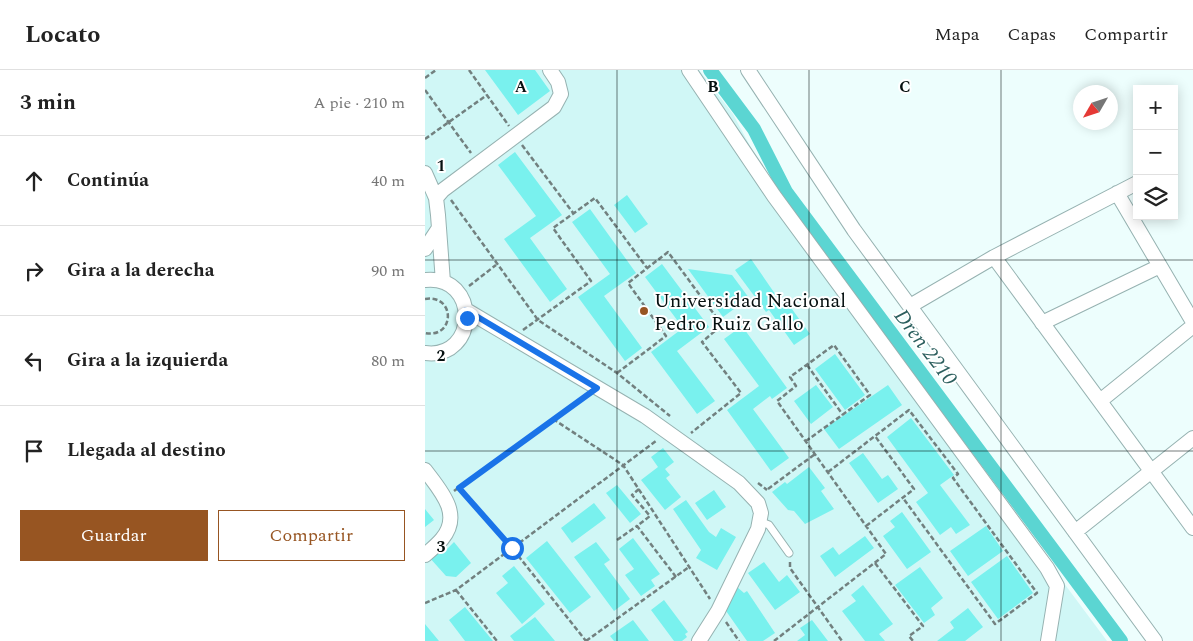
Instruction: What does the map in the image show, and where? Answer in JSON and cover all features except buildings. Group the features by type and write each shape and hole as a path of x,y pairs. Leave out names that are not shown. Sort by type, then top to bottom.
{"street":[{"path":"439,194 554,107 561,94 558,82 549,70"},
{"path":"689,70 774,196 1047,568 1057,586 1048,641"},
{"path":"748,70 854,230 1155,641"},
{"path":"425,173 439,194 439,228 443,282"},
{"path":"910,306 994,257 1133,185"},
{"path":"1117,193 1193,322"},
{"path":"425,249 439,228"},
{"path":"994,257 1193,528"},
{"path":"1042,323 1160,266"},
{"path":"425,280 443,282 453,288 459,294 466,307 467,318 465,330 459,340 450,348 439,352 425,353"},
{"path":"466,310 645,416 739,483 757,503 761,513 758,529 718,611 699,641"},
{"path":"1100,401 1193,326"},
{"path":"1075,532 1193,438"},
{"path":"425,470 449,503 452,516 450,527 443,538 425,555"}],"lane":[{"path":"759,521 769,526 789,553"}],"path":[{"path":"425,78 436,70"},
{"path":"425,90 478,163"},
{"path":"425,139 487,95"},
{"path":"439,194 538,320 617,373 673,418"},
{"path":"505,334 525,329 591,281 553,228 595,198 647,268"},
{"path":"617,373 666,336 627,283 668,252 722,325 702,342 741,393 691,432"},
{"path":"459,294 496,265"},
{"path":"425,299 433,298 443,303 448,318 447,324 439,332 434,334 425,333"},
{"path":"774,641 886,554 805,441 777,401 796,386 790,377 834,345 870,395 805,441"},
{"path":"807,365 843,414"},
{"path":"445,498 597,388"},
{"path":"828,472 909,410 958,474 953,478 1037,594 995,624 903,498"},
{"path":"553,419 623,465 739,641"},
{"path":"425,603 456,590 680,424 698,438"},
{"path":"866,526 914,489 875,436"},
{"path":"754,499 815,454"},
{"path":"752,478 767,490"},
{"path":"459,488 512,548 586,641 689,567"},
{"path":"617,540 650,516 632,494 639,490"},
{"path":"637,526 676,577"},
{"path":"789,553 790,568 842,641"},
{"path":"875,563 923,626 909,636 913,641"},
{"path":"456,590 497,641"}],"shaded area":[{"name":"Universidad Nacional Pedro Ruiz Gallo","path":"425,70 699,70 733,114 779,200 1107,641 425,641"}],"waterway":[{"name":"Dren 2210","path":"710,70 754,129 786,192 1121,641"}],"place":[{"name":"Universidad Nacional Pedro Ruiz Gallo","path":"644,311"}],"route":[{"path":"467,318 466,310 597,388 459,488 512,548"}]}
